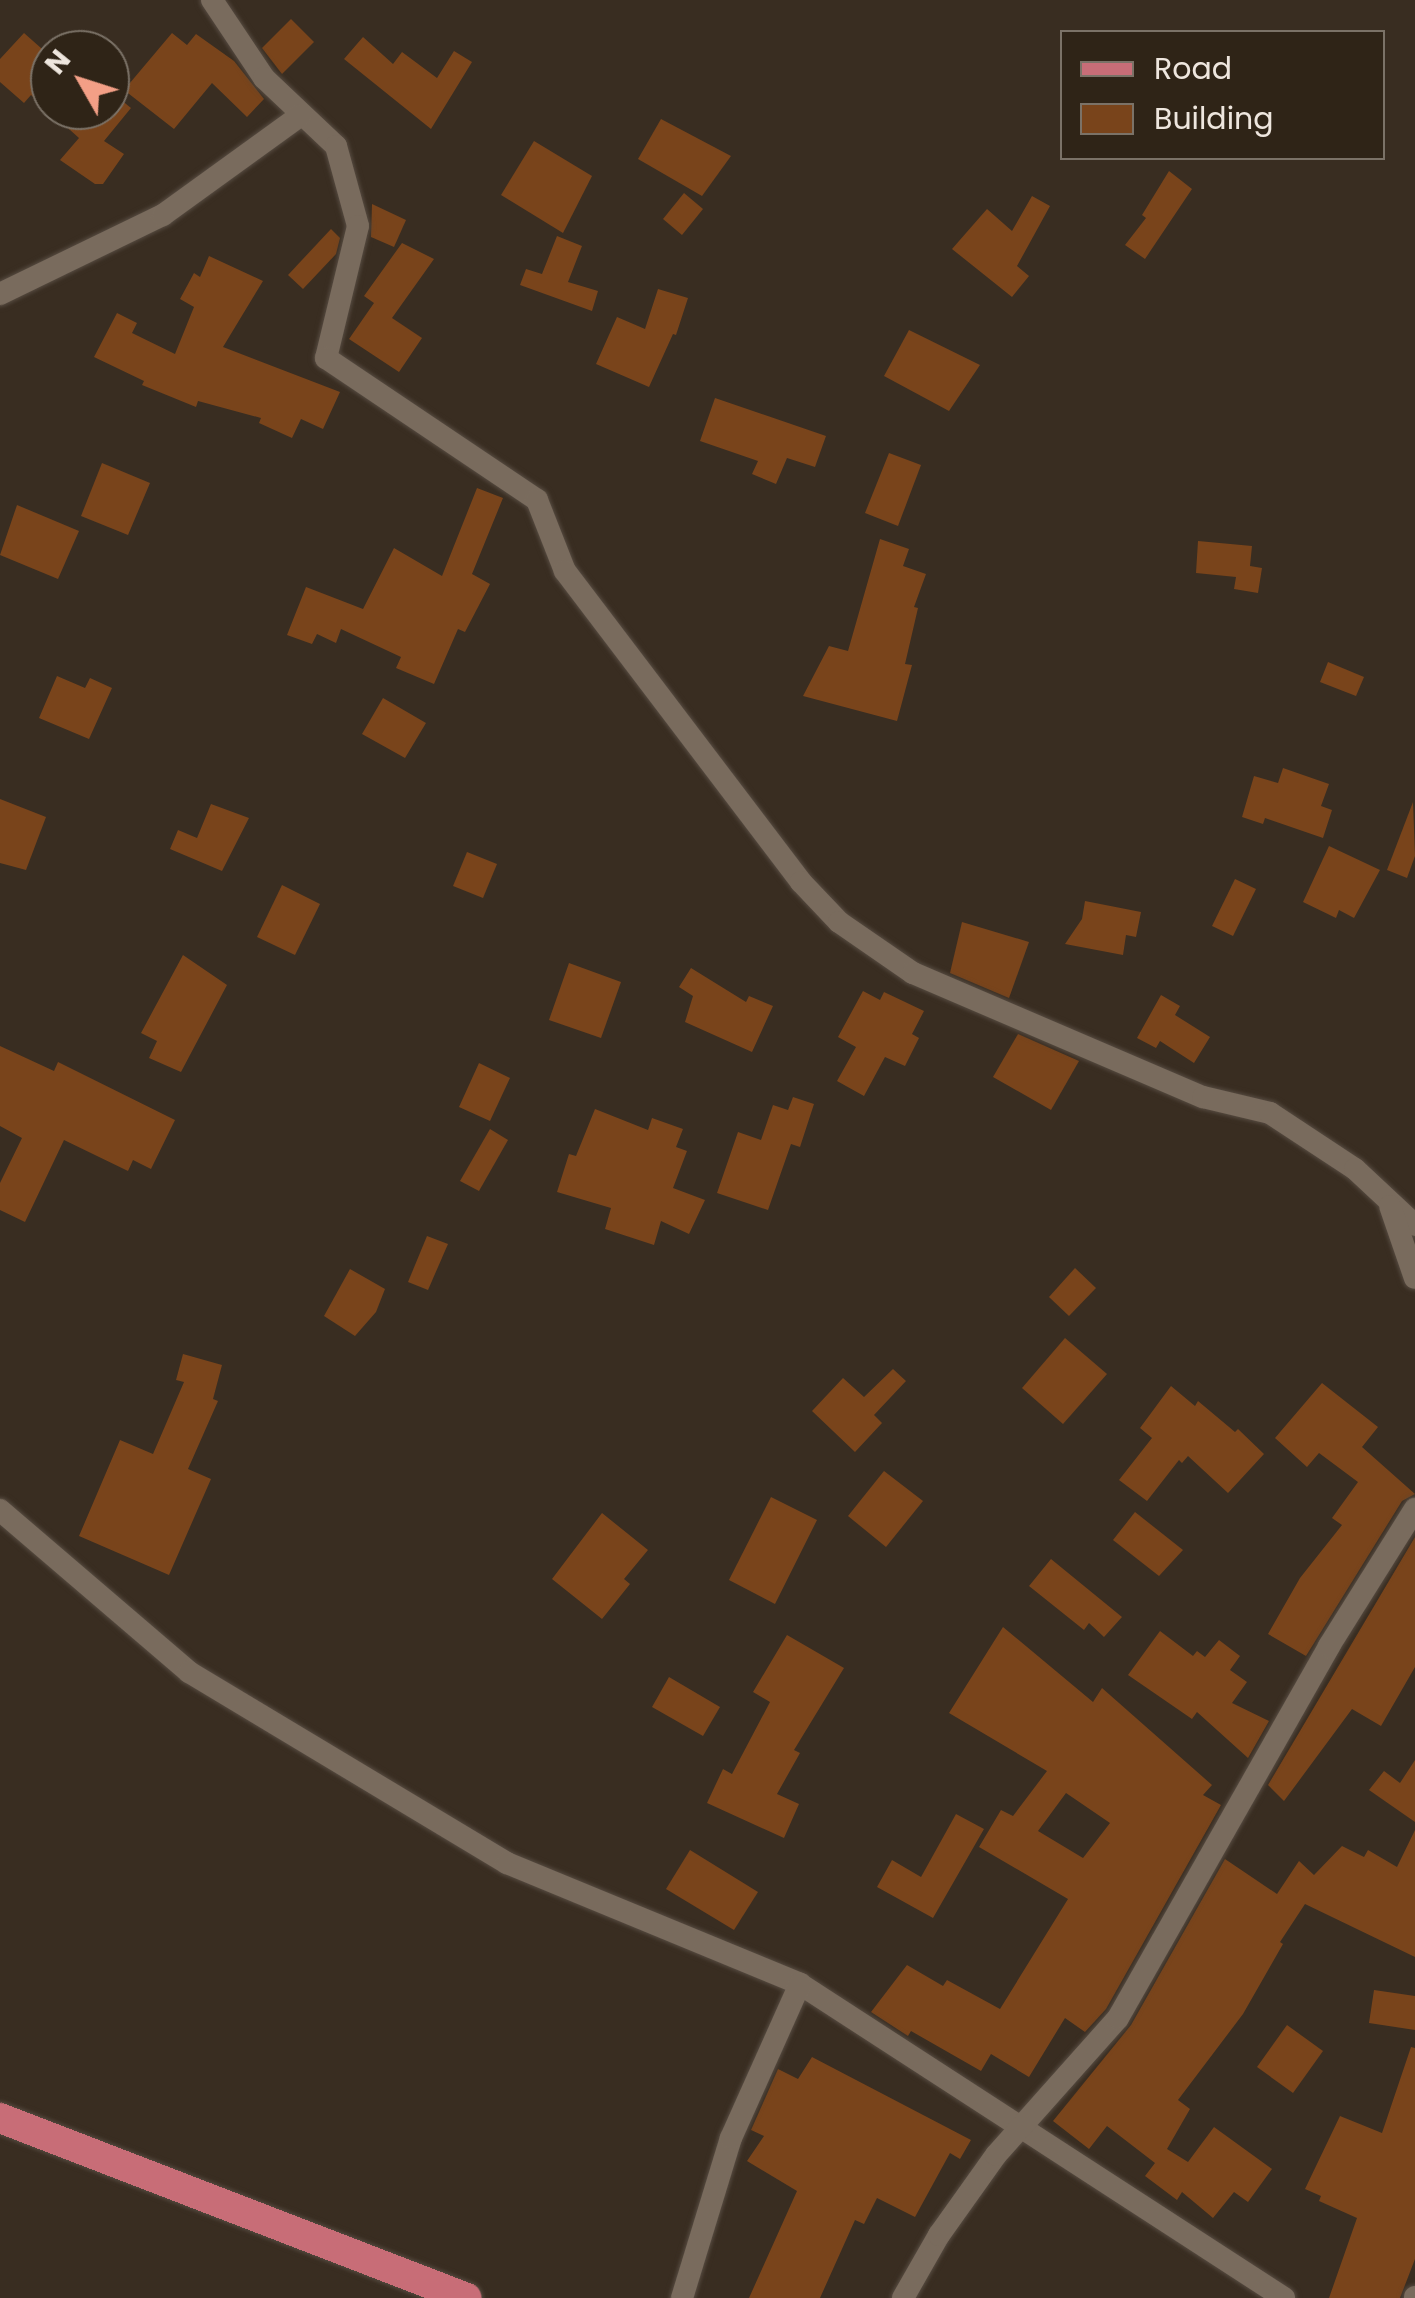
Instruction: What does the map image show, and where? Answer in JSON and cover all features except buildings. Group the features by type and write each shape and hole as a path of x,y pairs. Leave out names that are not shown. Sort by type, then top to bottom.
{"main road":[{"path":"0,2118 468,2298"}],"street":[{"path":"212,0 264,78 336,146 358,226 326,358 538,500 566,571 801,882 839,922 914,973 1203,1096 1270,1113 1355,1170 1415,1225"},
{"path":"0,294 163,214 302,115"},
{"path":"1387,1199 1415,1278"},
{"path":"904,2298 939,2235 1022,2126 1118,2018 1329,1646 1415,1509"},
{"path":"0,1510 189,1672 507,1864 800,1984 1284,2298"},
{"path":"682,2298 732,2138 800,1984"}]}
